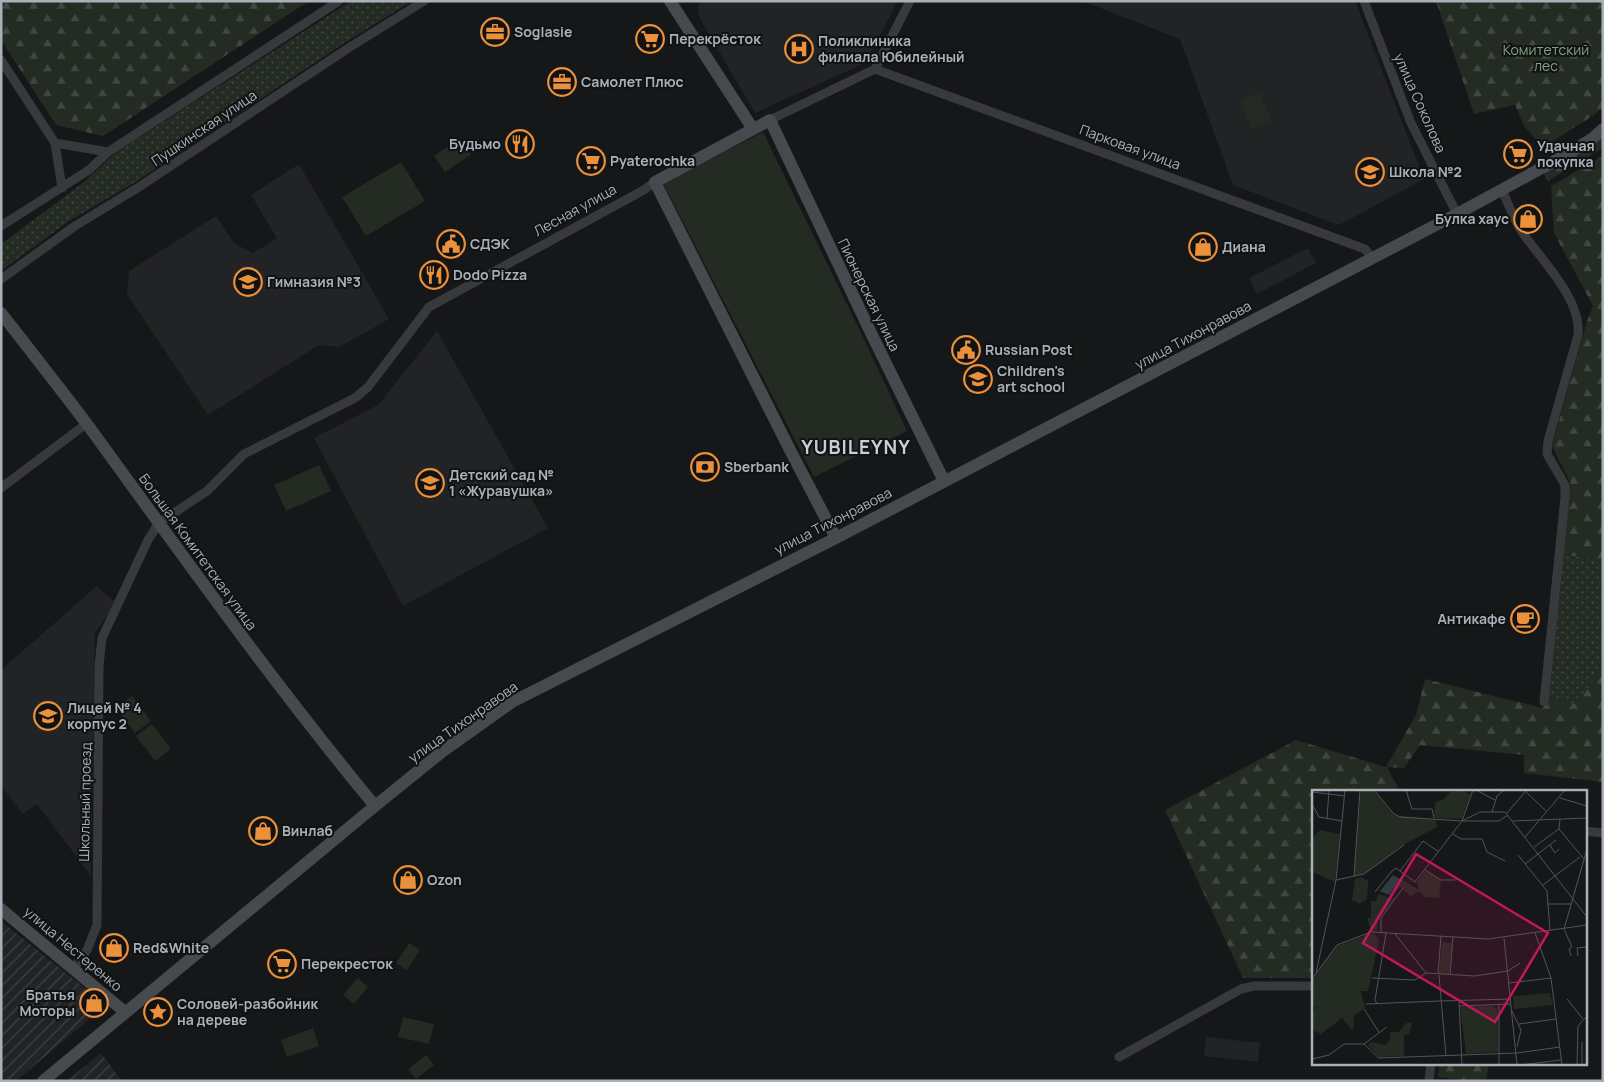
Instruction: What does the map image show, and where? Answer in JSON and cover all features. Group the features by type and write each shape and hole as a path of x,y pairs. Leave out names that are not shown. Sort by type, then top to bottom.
{"street":[{"path":"1,226 89,170 108,152 339,1"},
{"name":"Пушкинская улица","path":"1,279 75,226 139,187 350,47 424,1"},
{"path":"670,1 752,130"},
{"path":"875,69 910,1"},
{"name":"улица Соколова","path":"1364,1 1411,123 1456,214"},
{"path":"1,60 54,143 62,188"},
{"name":"Лесная улица","path":"159,524 207,491 244,454 355,398 368,387 428,307 770,120 875,69"},
{"name":"Парковая улица","path":"875,69 1308,227 1365,249 1372,258"},
{"name":"Пионерская улица","path":"770,120 944,481"},
{"name":"улица Тихонравова","path":"43,1081 374,806 443,751 512,702 836,538 1502,190 1592,139 1603,129"},
{"path":"54,143 108,152"},
{"path":"655,182 836,538"},
{"path":"1502,190 1520,228 1553,272 1576,312 1579,324 1578,335 1548,441 1548,454 1565,485 1565,497 1544,702"},
{"name":"Большая Комитетская улица","path":"1,313 86,424 274,680 374,806"},
{"path":"1,488 86,424"},
{"name":"Школьный проезд","path":"73,969 87,950 97,924 99,666 102,638 148,540 159,524"},
{"path":"1586,831 1603,833"},
{"name":"улица Нестеренко","path":"1,909 125,1012"},
{"path":"1119,1057 1241,988 1254,986 1312,986"},
{"path":"1429,1081 1431,1064"}],"shaded area":[{"path":"702,1 898,1 865,63 755,113 699,17 698,7"},
{"path":"1082,1 1355,1 1424,179 1339,225 1233,185 1180,39"},
{"name":"Гимназия №3","path":"299,164 389,319 339,347 319,345 208,415 127,294 129,271 216,216 234,243 253,253 277,238 251,195"},
{"path":"1308,248 1316,263 1257,294 1249,278"},
{"name":"Детский сад № 1 «Журавушка»","path":"437,331 548,528 403,606 314,438 378,405"},
{"name":"Лицей № 4 корпус 2","path":"97,586 116,603 95,633 91,876 37,804 23,814 1,786 1,670"},
{"path":"1,921 106,1005 16,1081 1,1081"},
{"path":"1206,1037 1260,1043 1258,1062 1204,1056"},
{"path":"101,1053 122,1081 67,1081"}],"green space":[{"path":"1,1 309,1 103,136 56,125 1,40"},
{"path":"351,1 412,1 346,42 137,181 69,221 1,271 1,244 84,182 115,153"},
{"name":"Комитетский лес","path":"1436,1 1603,1 1603,107 1594,115 1543,147 1524,126 1515,105 1474,114"},
{"path":"1259,93 1272,120 1252,129 1240,101"},
{"path":"763,132 907,431 814,477 663,183"},
{"path":"1603,137 1603,148 1548,181 1544,173 1597,143"},
{"path":"460,138 471,155 445,172 434,156"},
{"path":"1601,157 1603,161 1603,559 1563,555 1570,482 1552,446 1587,321 1593,306 1554,233 1551,186"},
{"path":"401,162 425,201 366,236 342,197"},
{"path":"319,465 331,491 286,511 274,485"},
{"path":"1563,555 1603,559 1602,658 1593,682 1575,704 1546,696"},
{"path":"1603,639 1603,782 1524,773 1524,755 1420,745 1404,768 1387,767 1399,790 1312,790 1312,978 1243,978 1165,810 1296,740 1386,767 1416,715 1425,679 1543,708 1546,696 1575,704 1593,682 1602,658"},
{"path":"132,696 151,721 135,733 116,708"},
{"path":"152,724 171,749 155,761 136,736"},
{"path":"409,943 420,950 407,970 396,963"},
{"path":"358,978 368,987 354,1004 343,995"},
{"path":"403,1017 434,1024 429,1044 398,1037"},
{"path":"313,1028 319,1046 287,1057 281,1040"},
{"path":"426,1055 434,1065 416,1079 408,1069"},
{"path":"1440,1064 1489,1064 1486,1081 1438,1077"}],"place":[{"name":"Soglasie","path":"495,32"},
{"name":"Перекрёсток","path":"650,39"},
{"name":"Поликлиника филиала Юбилейный","path":"799,49"},
{"name":"Самолет Плюс","path":"562,82"},
{"name":"Будьмо","path":"520,144"},
{"name":"Удачная покупка","path":"1518,154"},
{"name":"Pyaterochka","path":"591,161"},
{"name":"Школа №2","path":"1370,172"},
{"name":"Булка хаус","path":"1528,219"},
{"name":"СДЭК","path":"451,244"},
{"name":"Диана","path":"1203,247"},
{"name":"Dodo Pizza","path":"434,275"},
{"name":"Гимназия №3","path":"248,282"},
{"name":"Russian Post","path":"966,350"},
{"name":"Children's art school","path":"978,379"},
{"name":"Sberbank","path":"705,467"},
{"name":"Детский сад № 1 «Журавушка»","path":"430,483"},
{"name":"Антикафе","path":"1525,619"},
{"name":"Лицей № 4 корпус 2","path":"48,716"},
{"name":"Винлаб","path":"263,831"},
{"name":"Ozon","path":"408,880"},
{"name":"Red&White","path":"114,948"},
{"name":"Перекресток","path":"282,964"},
{"name":"Братья Моторы","path":"94,1003"},
{"name":"Соловей-разбойник на дереве","path":"158,1012"}],"district":[{"name":"YUBILEYNY","path":"856,447"}]}
